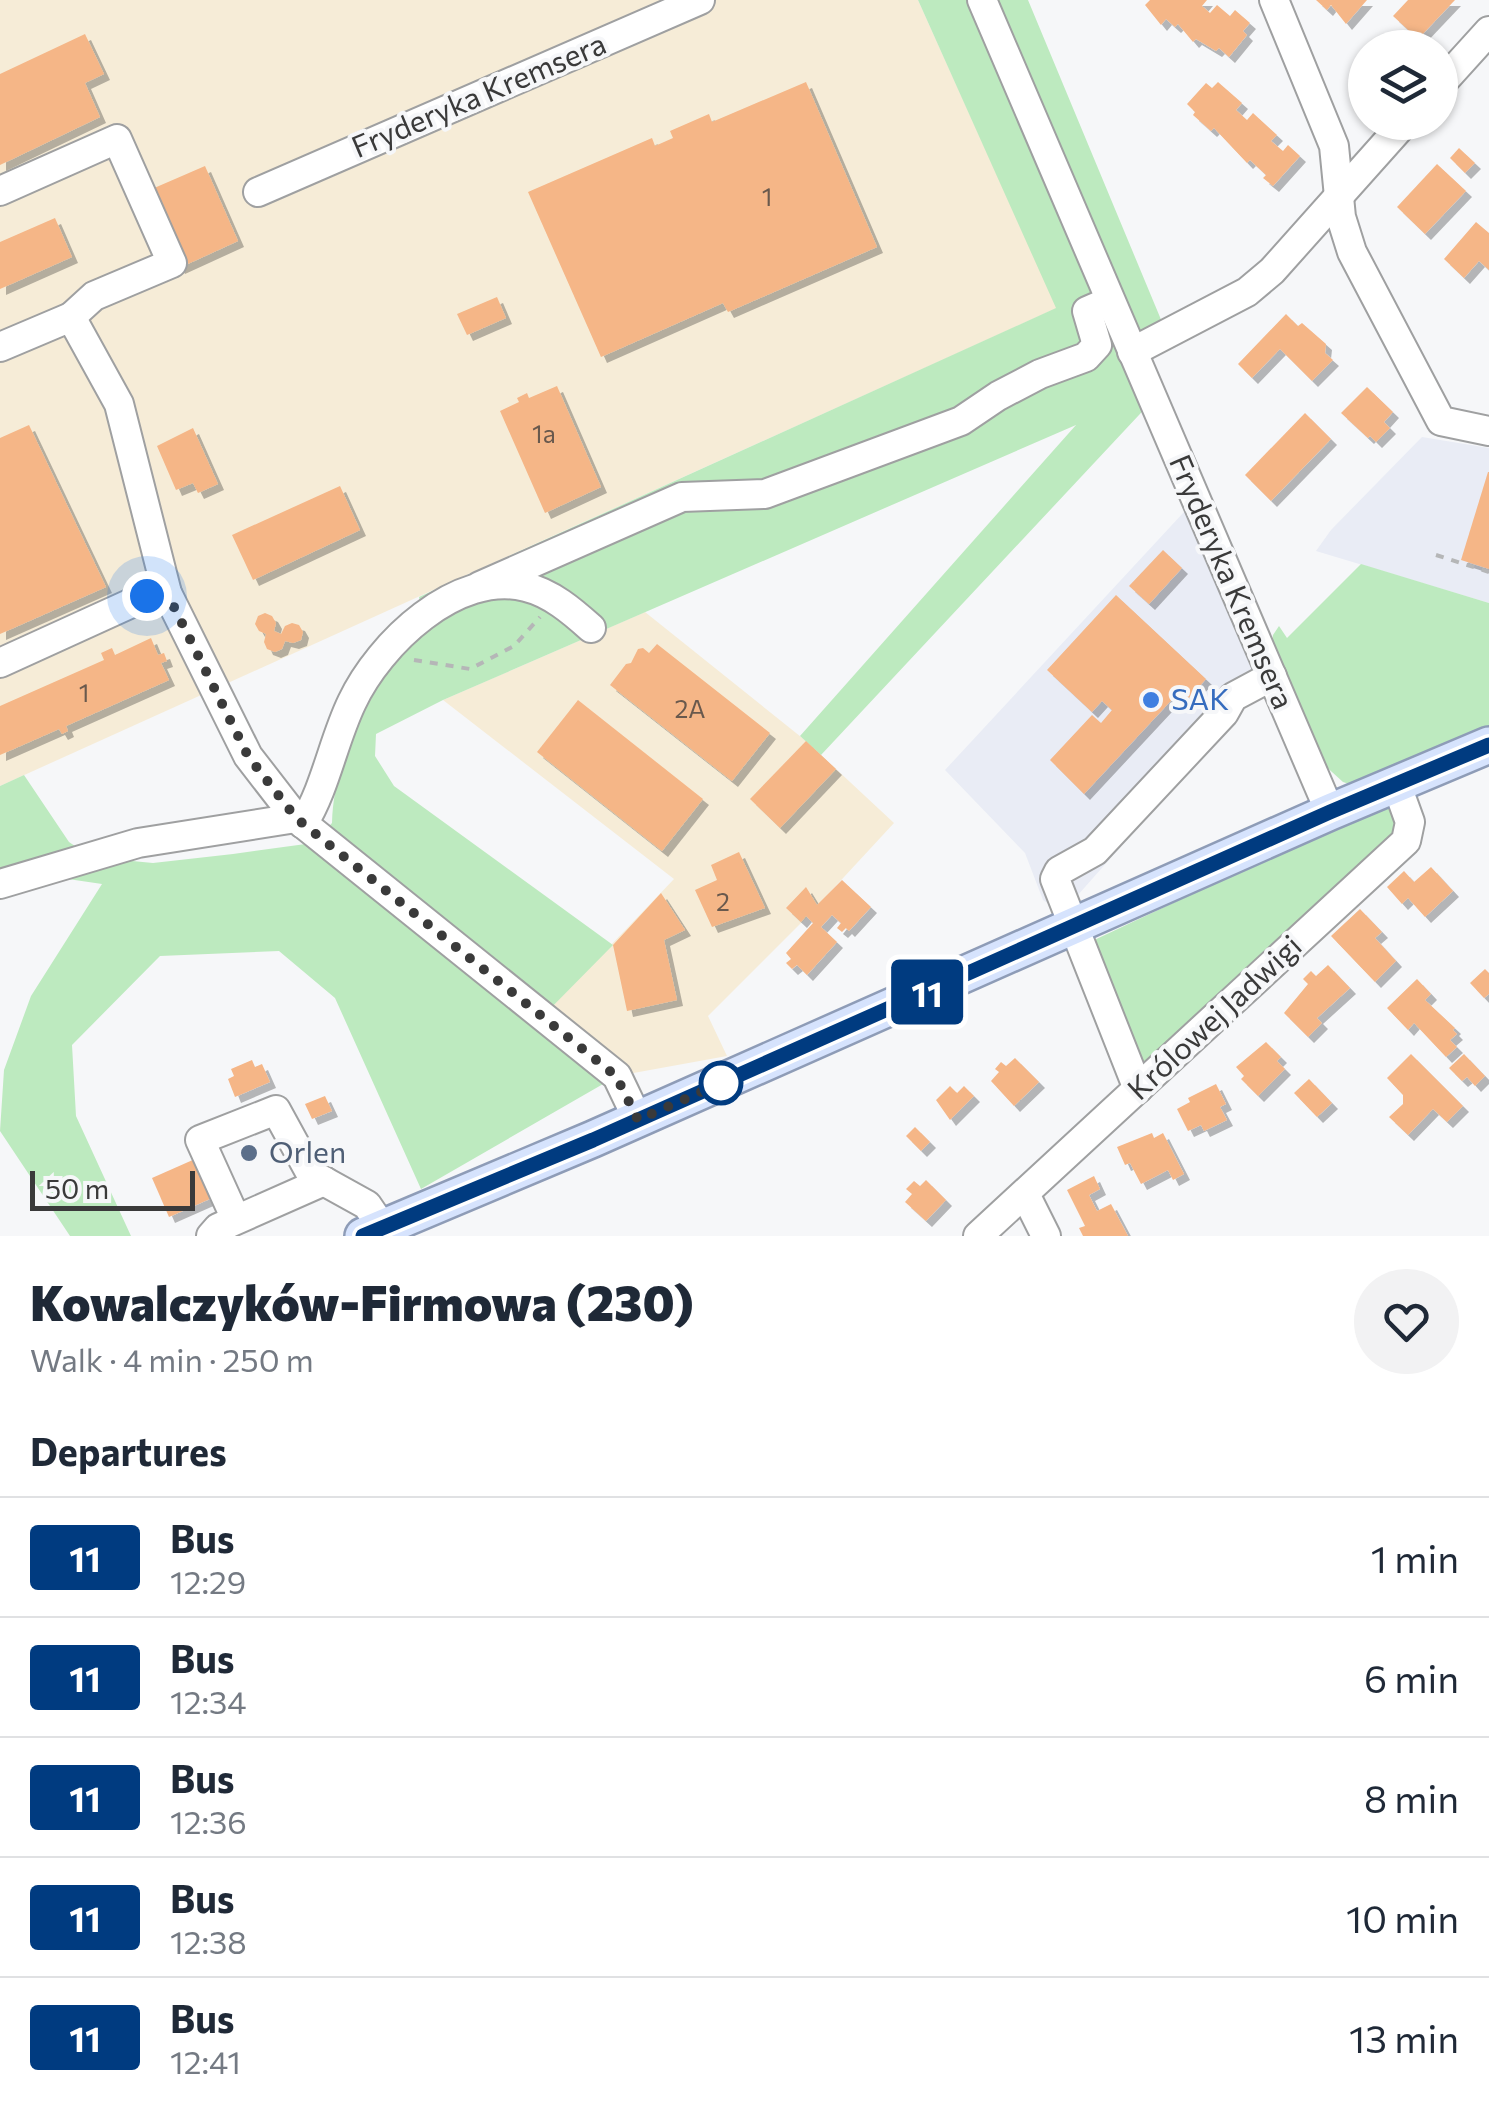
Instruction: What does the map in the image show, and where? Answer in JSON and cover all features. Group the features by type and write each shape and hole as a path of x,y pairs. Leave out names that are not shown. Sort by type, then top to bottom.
{"main road":[{"path":"373,1232 638,1120 1489,745"}],"street":[{"name":"Fryderyka Kremsera","path":"258,192 700,0"},
{"name":"Fryderyka Kremsera","path":"982,0 1330,812"},
{"path":"1274,0 1334,146 1339,198 1352,252 1441,421 1489,431"},
{"path":"1458,65 1489,31"},
{"path":"0,192 117,139 172,263 94,296 71,317 0,347"},
{"path":"1132,352 1247,292 1272,270 1390,140"},
{"path":"300,821 353,699 402,630 446,602 682,497 765,494 961,421 1040,374 1086,357 1098,345 1087,311 1110,301"},
{"path":"71,317 118,404 167,593 248,756 300,821 616,1076 638,1120"},
{"path":"480,586 528,587 554,600 590,628"},
{"path":"0,663 147,596 167,593"},
{"path":"1138,1089 1055,879 1059,871 1096,851 1224,713 1233,696 1272,676"},
{"name":"Królowej Jadwigi","path":"978,1236 1406,841 1410,822 1396,783"},
{"path":"0,884 138,843 300,821"},
{"path":"219,1230 234,1216 200,1140 276,1110 311,1174 367,1204 373,1232"},
{"path":"219,1230 324,1181"},
{"path":"1025,1194 1046,1236"}],"path":[{"path":"1436,555 1489,572"},
{"path":"385,654 470,669 514,646 554,600"}],"shaded area":[{"path":"0,0 918,0 1057,308 0,786"},
{"path":"1422,437 1489,448 1489,603 1316,551 1331,530"},
{"path":"1196,499 1272,676 1062,913 1043,900 1025,853 945,770"},
{"path":"645,612 806,741 894,823 708,1016 727,1056 617,1076 543,1016 674,879 443,700"}],"green space":[{"path":"918,0 1028,0 1167,334 1133,352 1153,400 821,755 800,736 1076,425 443,700 376,734 375,756 394,786 613,945 543,1016 617,1076 421,1189 335,998 279,951 160,956 72,1045 76,1116 131,1236 70,1236 0,1131 4,1070 31,996 102,884 0,869 0,786 24,775 69,842 91,857 153,863 313,843 332,823 341,767 362,715 422,618 419,597 1056,308"},
{"path":"1361,564 1489,603 1489,728 1355,786 1343,782 1321,762 1271,647 1279,626 1287,638"},
{"path":"1390,801 1410,822 1138,1089 1090,942"}],"building":[{"path":"1150,0 1207,0 1202,6 1210,13 1217,5 1230,16 1235,10 1250,23 1243,31 1247,35 1229,57 1219,48 1216,51 1196,39 1193,42 1178,24 1175,27 1166,19 1161,25 1145,5"},
{"path":"1316,0 1367,0 1346,24 1331,5 1327,10"},
{"path":"1408,0 1455,0 1427,30 1408,30 1393,16"},
{"path":"85,34 104,74 85,83 100,117 0,165 0,74"},
{"path":"806,82 877,247 728,312 723,303 601,357 528,192 652,138 655,146 673,138 670,131 709,114 712,122"},
{"path":"1218,82 1242,103 1236,110 1247,120 1253,113 1277,135 1271,141 1283,151 1288,145 1300,156 1273,186 1214,128 1211,131 1193,115 1195,112 1187,104 1206,83 1212,88"},
{"path":"1459,148 1475,163 1465,173 1450,158"},
{"path":"1437,164 1466,191 1425,234 1397,207"},
{"path":"205,166 238,241 179,268 145,192"},
{"path":"55,218 72,257 0,289 0,242"},
{"path":"1476,222 1489,233 1489,270 1479,261 1464,278 1444,259"},
{"path":"497,297 506,318 467,335 457,314"},
{"path":"1286,314 1326,344 1325,353 1333,360 1312,381 1280,349 1252,378 1238,364"},
{"path":"557,386 601,487 545,513 500,411 519,402 517,398 527,393 529,398"},
{"path":"1367,387 1393,412 1384,422 1390,428 1376,442 1341,413"},
{"path":"1305,413 1331,439 1271,501 1245,475"},
{"path":"29,425 106,587 0,634 0,438"},
{"path":"193,428 218,484 198,493 193,483 176,490 157,446"},
{"path":"1489,472 1489,569 1461,560"},
{"path":"340,486 360,530 253,580 232,535"},
{"path":"1163,550 1182,568 1149,604 1129,586"},
{"path":"1116,595 1206,679 1188,699 1180,691 1084,794 1050,760 1092,715 1101,723 1112,710 1102,701 1092,712 1047,670"},
{"path":"265,613 276,623 274,631 281,634 285,626 299,625 303,632 301,640 285,641 282,649 275,652 267,649 266,634 255,624 258,616"},
{"path":"151,638 158,655 164,653 167,661 161,663 169,680 66,726 68,731 62,734 59,729 0,755 0,706 104,660 101,653 112,648 115,655"},
{"path":"657,644 770,733 732,781 610,685 631,663 638,649 649,653"},
{"path":"578,700 703,799 662,851 537,752"},
{"path":"806,741 836,769 780,828 750,799"},
{"path":"739,852 765,908 712,927 695,890 717,880 711,865"},
{"path":"1431,867 1453,891 1425,917 1408,898 1402,904 1387,887 1404,871 1414,882"},
{"path":"842,880 871,907 849,931 837,928 841,923 832,915 821,927 837,942 807,975 797,965 792,969 786,963 791,959 786,953 813,923 806,916 801,922 786,908 806,887 817,905"},
{"path":"661,893 685,930 664,940 677,1000 627,1011 613,945"},
{"path":"1360,909 1382,932 1375,938 1396,961 1375,982 1331,936"},
{"path":"1328,965 1350,988 1317,1018 1322,1023 1308,1037 1284,1013 1308,984 1303,979 1311,971 1316,976"},
{"path":"1485,969 1489,973 1489,994 1484,998 1470,983"},
{"path":"1417,979 1431,994 1425,1000 1455,1028 1457,1034 1450,1040 1457,1047 1446,1057 1414,1023 1408,1030 1387,1008"},
{"path":"1266,1042 1281,1057 1277,1061 1285,1069 1258,1096 1241,1079 1244,1076 1236,1067"},
{"path":"1411,1054 1463,1106 1447,1122 1433,1109 1408,1135 1389,1117 1403,1104 1403,1095 1387,1078"},
{"path":"1464,1054 1485,1076 1475,1086 1467,1077 1462,1081 1449,1068"},
{"path":"1015,1058 1039,1082 1014,1106 991,1081 1001,1062 1006,1066"},
{"path":"252,1060 255,1067 262,1064 270,1082 235,1097 228,1079 234,1076 231,1069"},
{"path":"1309,1079 1332,1103 1317,1117 1294,1093"},
{"path":"1216,1084 1226,1104 1220,1107 1227,1120 1204,1131 1201,1125 1188,1131 1177,1109 1190,1102 1188,1098"},
{"path":"950,1086 957,1093 964,1086 974,1096 950,1120 936,1100"},
{"path":"325,1096 332,1111 312,1119 305,1104"},
{"path":"915,1127 930,1142 921,1151 906,1136"},
{"path":"1152,1133 1154,1138 1163,1133 1184,1174 1173,1180 1168,1170 1141,1184 1130,1163 1125,1165 1117,1147"},
{"path":"195,1159 212,1198 169,1217 152,1178"},
{"path":"1094,1176 1100,1189 1089,1195 1097,1211 1111,1204 1128,1236 1083,1236 1079,1228 1085,1226 1067,1190"},
{"path":"926,1180 946,1200 926,1221 905,1202 912,1194 906,1189 914,1181 920,1186"}],"bus line":[{"name":"11","path":"363,1236 593,1140 1489,745"}],"place":[{"name":"SAK","path":"1151,700"},
{"name":"Orlen","path":"249,1153"}],"route":[{"path":"147,596 167,593 248,756 296,818 616,1076 638,1120 721,1083"}]}
